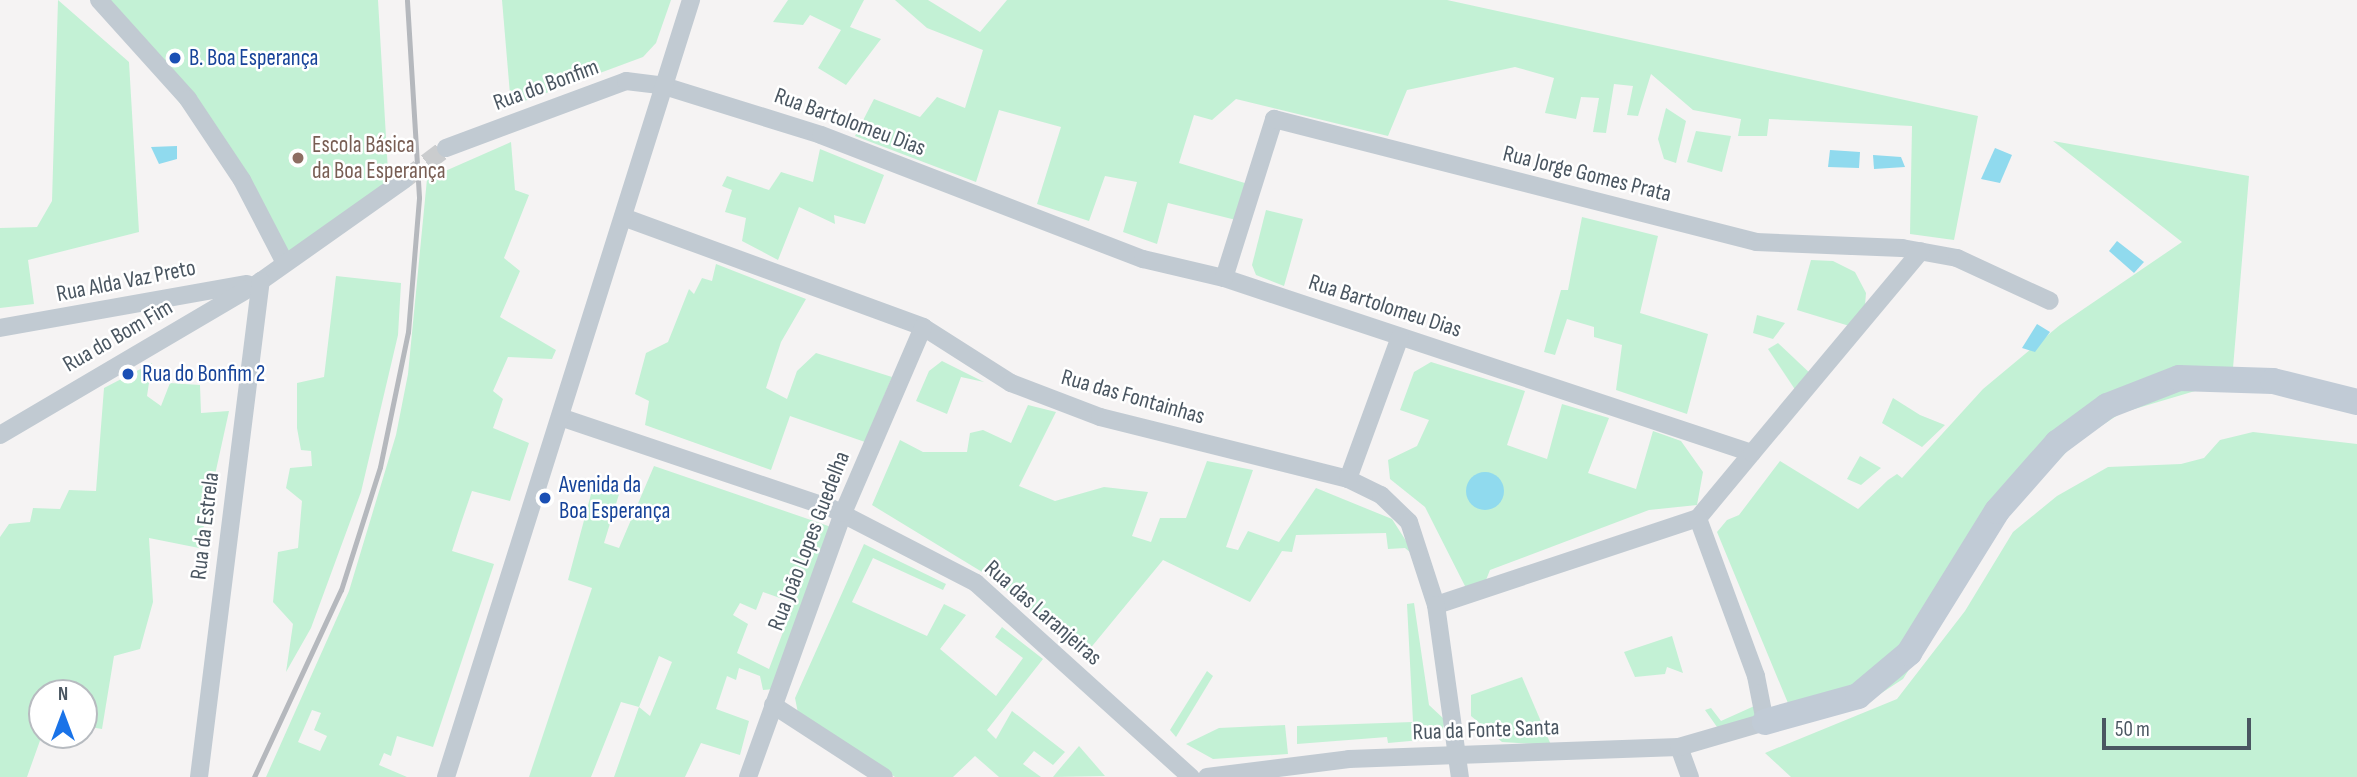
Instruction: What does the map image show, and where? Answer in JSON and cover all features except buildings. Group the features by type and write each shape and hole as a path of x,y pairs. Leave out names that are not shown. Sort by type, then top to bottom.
{"street":[{"path":"99,0 188,99 242,180 283,260"},
{"path":"446,777 691,0"},
{"name":"Rua do Bonfim","path":"446,148 626,81 664,86"},
{"name":"Rua Bartolomeu Dias","path":"664,86 821,135 1143,259 1224,278 1752,453"},
{"name":"Rua Jorge Gomes Prata","path":"1224,278 1274,119 1756,242 1921,251 1957,258 2050,301"},
{"path":"261,281 283,260 405,178"},
{"name":"Rua das Fontainhas","path":"623,217 923,327 1011,383 1100,417 1348,479 1381,495 1409,522 1436,605 1461,756 1460,777"},
{"path":"1436,605 1698,518 1921,251"},
{"name":"Rua Alda Vaz Preto","path":"0,328 261,281"},
{"name":"Rua do Bom Fim","path":"0,435 261,281"},
{"name":"Rua da Estrela","path":"199,777 261,281"},
{"name":"Rua João Lopes Guedelha","path":"748,777 843,513 923,327"},
{"path":"1348,479 1400,337"},
{"path":"1698,518 1756,676 1765,722 1858,696 1909,653 1997,511 2057,443 2107,406 2179,377 2273,381 2357,402"},
{"name":"Rua das Laranjeiras","path":"560,417 843,513 976,583 1191,777"},
{"path":"773,705 884,777"},
{"name":"Rua da Fonte Santa","path":"1207,777 1349,759 1679,747 1765,722"},
{"path":"1679,747 1690,777"}],"green space":[{"path":"58,0 129,62 139,232 28,260 34,304 0,308 0,228 37,227 52,201"},
{"path":"97,0 378,0 389,189 283,259 242,180"},
{"path":"502,0 671,0 656,43 643,57 511,106"},
{"path":"788,0 864,0 850,27 881,39 846,85 818,68 841,30 810,15 803,25 773,22"},
{"path":"895,0 928,0 980,32 1007,0 1447,0 1978,116 1954,240 1910,234 1912,126 1769,119 1767,136 1738,136 1741,119 1693,110 1651,74 1638,116 1627,115 1633,86 1614,84 1606,133 1593,132 1599,98 1581,97 1576,119 1545,113 1554,78 1515,67 1407,90 1388,136 1236,99 1212,120 1194,115 1179,163 1248,184 1236,220 1168,203 1157,244 1123,232 1137,182 1105,176 1089,221 1037,204 1061,127 999,110 976,182 855,136 874,99 920,117 937,97 965,108 983,50 927,28"},
{"path":"1666,108 1686,121 1676,163 1664,159 1658,139"},
{"path":"1696,131 1731,136 1722,172 1687,162"},
{"path":"2053,141 2249,176 2232,380 2121,413 2075,443 2007,514 1903,679 1863,705 1790,708 1717,532 1727,520 1739,515 1780,461 1858,509 1888,480 1897,474 1902,478 1983,389 2060,325 2182,242"},
{"path":"511,142 515,190 529,195 504,258 520,271 500,317 556,350 552,359 508,357 493,391 503,399 493,428 529,443 510,501 472,491 452,551 494,564 433,747 397,736 391,756 384,753 379,765 407,777 266,777 349,591 396,435 408,374 427,179","holes":["312,710 321,713 314,730 327,736 320,751 298,742"]},
{"path":"820,149 884,175 865,224 834,215 835,224 799,207 778,260 742,241 746,218 725,212 732,190 722,186 727,176 769,190 781,172 813,182"},
{"path":"1266,210 1303,219 1284,286 1256,275 1252,265"},
{"path":"1582,217 1658,236 1640,313 1708,334 1687,414 1616,390 1622,345 1594,337 1594,327 1567,319 1555,355 1544,352 1561,290 1568,290"},
{"path":"1811,260 1833,261 1855,272 1866,293 1864,318 1856,328 1797,310"},
{"path":"716,264 806,299 781,342 766,388 787,399 797,371 816,353 892,377 865,442 790,416 771,470 645,425 649,401 635,394 646,353 668,342 689,289 694,294 702,278 712,281"},
{"path":"336,276 401,283 398,335 361,492 311,628 286,672 293,624 273,602 278,552 298,548 302,501 286,488 290,468 312,466 311,451 301,450 297,428 297,383 324,377"},
{"path":"1757,315 1785,323 1773,339 1753,333"},
{"path":"1778,343 1813,376 1798,394 1768,349"},
{"path":"942,361 984,382 961,377 947,414 916,401 929,371"},
{"path":"1431,362 1525,391 1507,445 1547,459 1562,404 1609,418 1588,473 1636,489 1653,431 1681,441 1703,472 1697,505 1649,510 1490,570 1484,585 1466,588 1425,507 1390,479 1388,460 1417,446 1429,420 1400,410 1414,372"},
{"path":"152,363 147,396 161,406 170,383 200,385 201,413 229,411 199,548 149,538 153,602 140,649 114,656 102,729 98,728 98,679 28,679 28,749 37,749 27,777 0,777 0,537 9,524 30,522 33,508 60,509 69,490 96,491 104,388"},
{"path":"1893,398 1920,415 1945,425 1922,447 1882,423"},
{"path":"1028,405 1056,412 1019,486 1055,501 1104,487 1148,492 1132,536 1151,542 1160,518 1186,518 1207,461 1253,470 1226,547 1238,550 1248,531 1279,542 1316,488 1392,519 1417,558 1405,548 1388,549 1386,533 1296,535 1292,552 1282,551 1250,602 1163,560 1084,656 992,578 872,505 900,440 923,452 967,452 970,433 983,430 1011,443"},
{"path":"2253,432 2357,444 2357,777 1791,777 1765,753 1897,699 1965,611 2013,532 2057,496 2108,467 2181,464 2204,458 2220,440"},
{"path":"1860,456 1881,468 1861,485 1847,479"},
{"path":"654,466 837,529 774,689 763,690 760,676 739,668 736,680 727,676 716,709 749,721 740,755 701,743 685,777 614,777 639,707 621,702 591,777 529,777 592,588 568,580 594,483 620,491 604,543 619,548","holes":["763,592 794,603 769,669 737,653 748,624 733,615 740,603 756,610","659,656 672,662 650,716 639,707"]},
{"path":"864,544 946,584 943,590 873,558 852,602 927,636 944,604 966,615 940,649 996,696 1023,658 995,637 1002,627 1043,659 987,730 996,739 1012,711 1065,752 1053,765 1034,751 1023,764 1041,777 999,777 975,756 953,777 895,777 798,713 795,698"},
{"path":"1414,603 1429,705 1445,720 1442,732 1432,739 1388,743 1387,737 1297,744 1297,726 1413,722 1407,604"},
{"path":"1672,636 1683,673 1667,667 1665,674 1635,677 1624,652"},
{"path":"1207,671 1213,676 1176,737 1170,730"},
{"path":"1522,677 1551,745 1502,742 1471,716 1471,695"},
{"path":"1761,703 1765,722 1722,734 1705,710 1711,708 1721,721"},
{"path":"1285,725 1288,754 1213,759 1186,744 1219,728"},
{"path":"1079,746 1105,776 1053,777 1057,772"}],"water":[{"path":"177,146 177,159 159,164 151,147"},
{"path":"1995,148 2012,155 2000,183 1981,179"},
{"path":"1830,150 1860,152 1859,168 1828,167"},
{"path":"1873,155 1901,157 1905,167 1874,169"},
{"path":"2117,241 2144,262 2134,273 2109,251"},
{"path":"2037,324 2050,332 2035,352 2022,348"},
{"path":"1485,472 1498,478 1504,491 1498,504 1485,510 1472,504 1466,491 1472,478"}],"tunnel":[{"path":"405,179 446,148"}],"railway":[{"path":"254,777 341,590 380,467 408,332 419,197 407,0"}],"place":[{"name":"B. Boa Esperança","path":"175,58"},
{"name":"Escola Básica da Boa Esperança","path":"298,158"},
{"name":"Rua do Bonfim 2","path":"128,374"},
{"name":"Avenida da Boa Esperança","path":"545,498"}]}
